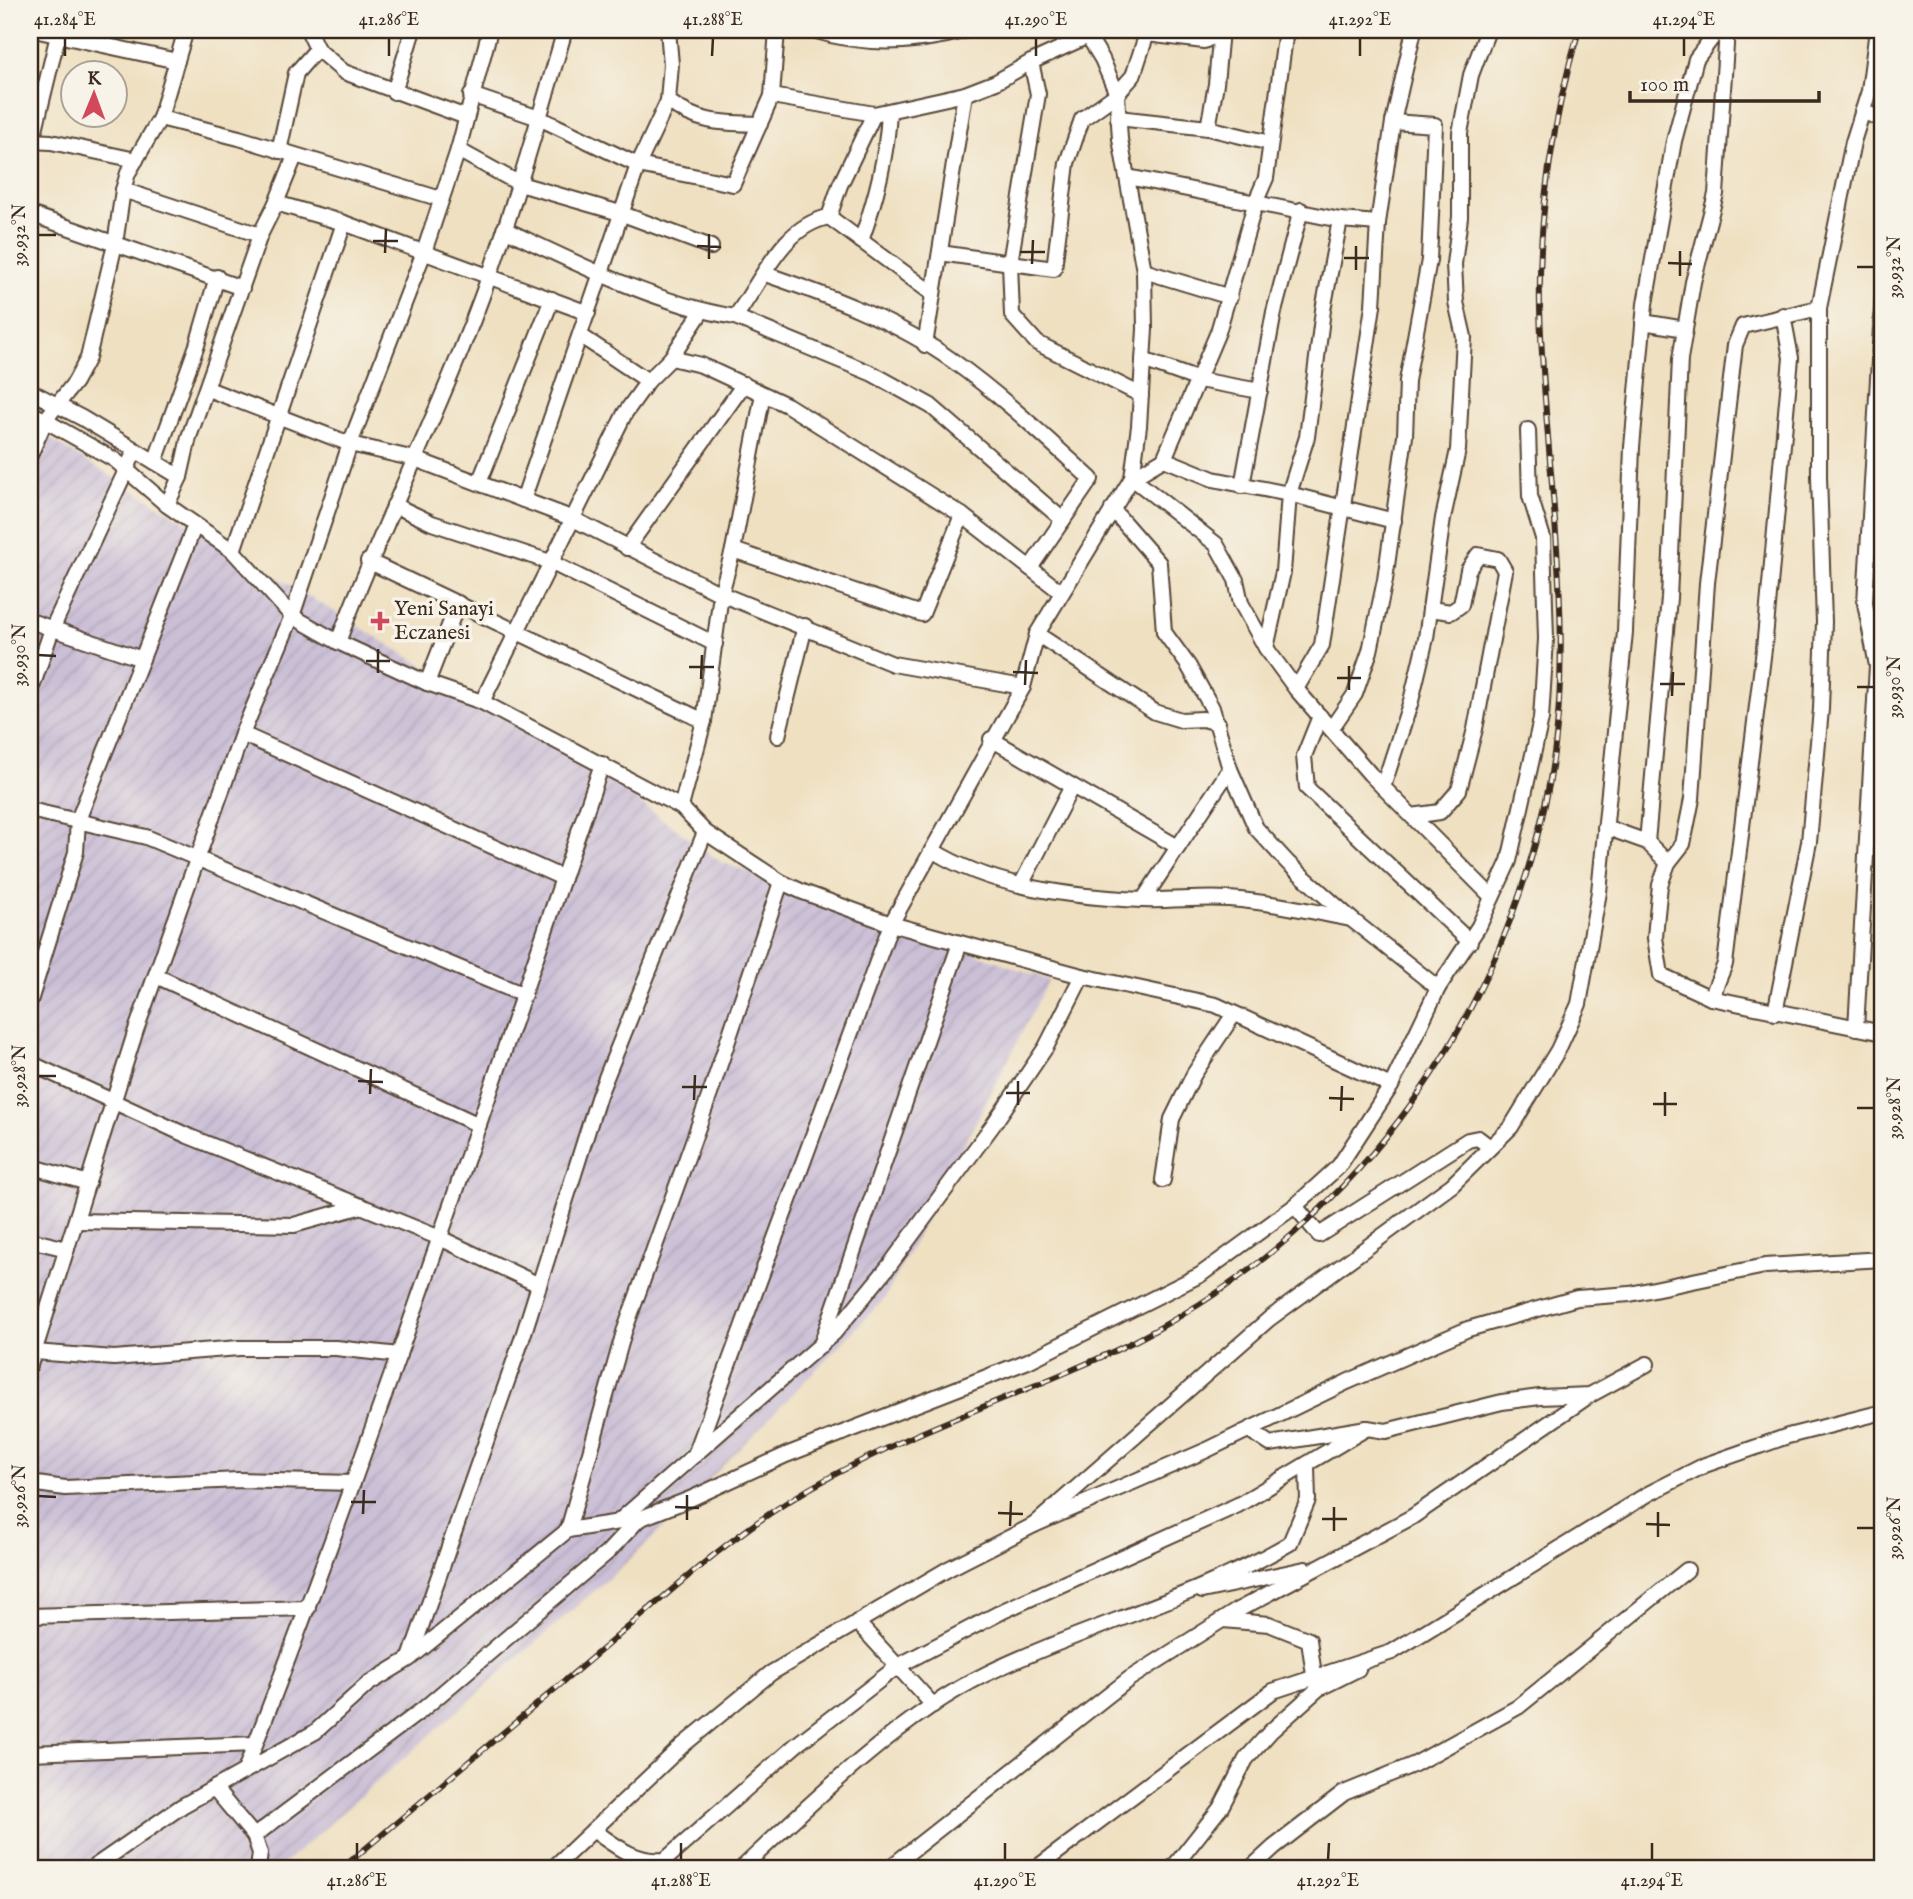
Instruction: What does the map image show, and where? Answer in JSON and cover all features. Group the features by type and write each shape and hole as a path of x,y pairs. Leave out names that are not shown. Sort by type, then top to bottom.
{"street":[{"path":"34,30 177,61"},
{"path":"30,455 46,419 75,382 88,358 116,244 123,190 136,160 160,118 186,30"},
{"path":"308,30 317,49 344,72 466,117"},
{"path":"394,92 413,30"},
{"path":"399,1355 336,1348 239,1348 114,1358 32,1359 36,1322 67,1249 114,1100 198,856 242,734 292,616 350,444 424,253 458,150 490,30"},
{"path":"338,642 368,561 415,458 489,275 520,184 565,30"},
{"path":"523,500 620,213 638,164 667,101 671,64 668,30"},
{"path":"471,95 539,118 638,164 733,184 772,96 777,30"},
{"path":"813,30 862,42 913,40 967,30"},
{"path":"695,1455 891,924 973,781 991,739 1023,687 1037,634 1060,592 1132,478 1164,459 1199,380 1230,297 1256,201 1266,178 1286,30"},
{"path":"1296,689 1322,645 1373,306 1378,223 1393,122 1415,30"},
{"path":"1383,787 1411,701 1430,608 1443,517 1458,450 1464,337 1456,302 1454,264 1460,217 1460,134 1471,75 1488,30"},
{"path":"1034,1525 1269,1319 1320,1279 1431,1201 1490,1147 1518,1116 1558,1050 1579,1004 1599,892 1625,632 1632,447 1643,322 1674,141 1696,59 1718,30"},
{"path":"1647,842 1669,598 1680,359 1693,282 1716,194 1727,30"},
{"path":"1775,1013 1809,842 1821,709 1824,622 1819,477 1819,307 1853,142 1869,91 1877,30"},
{"path":"1208,128 1216,84 1220,31"},
{"path":"940,253 1054,268 1067,163 1082,119 1117,94 1133,76 1147,32 1204,41 1220,31"},
{"path":"772,96 882,113 965,94 996,82 1090,33 1117,94 1118,118 1144,271 1141,395 1132,478"},
{"path":"58,35 31,144 51,142 136,160"},
{"path":"279,151 296,73 317,49"},
{"path":"1031,62 1038,94 1010,263 1012,315 1037,343 1141,395"},
{"path":"925,345 965,94"},
{"path":"667,101 689,117 725,123 760,124"},
{"path":"1862,111 1883,120"},
{"path":"829,217 840,185 882,113"},
{"path":"861,241 877,196 887,145 882,113"},
{"path":"160,118 441,199"},
{"path":"1118,118 1208,128 1270,143"},
{"path":"1331,729 1355,695 1370,652 1394,521 1405,436 1407,381 1429,260 1435,125 1393,122"},
{"path":"458,150 520,184 620,213 711,247"},
{"path":"167,505 180,477 189,437 260,235 295,156"},
{"path":"1128,177 1340,220 1378,223"},
{"path":"123,190 260,235"},
{"path":"276,203 344,223 588,313"},
{"path":"1242,486 1274,312 1301,210"},
{"path":"30,214 242,288"},
{"path":"735,317 792,234 810,220 829,217 933,294"},
{"path":"1266,648 1283,572 1289,494 1307,437 1322,310 1340,220"},
{"path":"233,551 276,417 297,366 344,223"},
{"path":"504,229 599,273 702,311 735,317 873,374 931,406 1063,520"},
{"path":"1144,271 1230,297"},
{"path":"765,274 837,300 951,359 1028,420 1091,479 1030,568"},
{"path":"155,463 197,345 216,277"},
{"path":"1856,1028 1877,666 1865,603 1883,292"},
{"path":"479,483 552,299"},
{"path":"1819,307 1743,326 1735,345 1707,583 1692,799 1683,844 1668,863 1660,886 1655,938 1661,975 1711,998 1775,1013 1883,1032"},
{"path":"482,702 570,519 625,413 648,381 671,358 702,311"},
{"path":"1711,998 1724,964 1764,649 1791,358 1783,315"},
{"path":"1643,322 1685,329"},
{"path":"580,336 648,381"},
{"path":"671,358 701,365 787,405 962,515 1060,592"},
{"path":"1143,360 1199,380 1260,391"},
{"path":"627,548 744,384"},
{"path":"208,389 350,444 415,458 523,500 570,519 721,594 806,626 893,664 1023,687"},
{"path":"30,391 180,477"},
{"path":"681,807 704,721 721,594 733,550 763,394"},
{"path":"30,412 46,419 126,469 167,505 233,551 292,616 338,642 426,683 482,702 602,764 681,807 705,832 781,882 891,924 1082,976 1216,1005 1391,1086"},
{"path":"92,1869 182,1806 246,1768 316,1732 368,1684 409,1659 568,1530 639,1519 690,1499 786,1454 1028,1361 1200,1275 1295,1206 1339,1166 1391,1086 1438,988 1470,942 1509,860 1541,719 1546,639 1543,538 1530,496 1528,430"},
{"path":"30,693 52,629 135,451"},
{"path":"1164,459 1213,480 1289,494 1394,521"},
{"path":"1132,478 1216,544 1236,580 1241,603 1266,648 1296,689 1383,787 1492,897"},
{"path":"394,505 432,523 550,562 716,644"},
{"path":"1112,509 1159,563 1164,632 1188,665 1218,723 1230,769 1256,828 1288,863 1351,919 1438,988"},
{"path":"733,550 922,614 962,515"},
{"path":"30,1001 76,852 78,820 195,525"},
{"path":"1412,816 1440,812 1460,790 1475,729 1505,570 1498,559 1478,555 1468,570 1461,605 1451,612 1430,608"},
{"path":"368,561 704,721"},
{"path":"426,683 458,603"},
{"path":"30,621 142,659"},
{"path":"778,736 806,626"},
{"path":"1037,634 1155,712 1181,720 1203,719 1218,723"},
{"path":"1320,716 1304,757 1307,788 1470,942"},
{"path":"242,734 563,878"},
{"path":"991,739 1071,788 1178,847"},
{"path":"246,1768 308,1608 399,1355 602,764"},
{"path":"1143,900 1230,769"},
{"path":"1021,885 1071,788"},
{"path":"30,810 146,837 198,856 332,916 524,995"},
{"path":"1605,827 1647,842 1668,863"},
{"path":"409,1659 539,1285 599,1095 705,832"},
{"path":"932,850 956,866 1021,885 1143,900 1229,899 1351,919"},
{"path":"568,1530 624,1332 710,1094 781,882"},
{"path":"820,1346 960,943"},
{"path":"156,976 479,1125"},
{"path":"618,1522 820,1346 889,1266 993,1125 1046,1047 1082,976"},
{"path":"1163,1180 1172,1119 1194,1073 1234,1014"},
{"path":"30,1063 188,1136 439,1238 539,1285"},
{"path":"1295,1206 1320,1235 1468,1140 1478,1138 1490,1147"},
{"path":"30,1166 88,1183"},
{"path":"76,1221 294,1225 362,1206"},
{"path":"30,1240 67,1249"},
{"path":"552,1869 682,1746 771,1673 947,1569 1034,1525 1468,1329 1577,1298 1630,1294 1765,1266 1883,1259"},
{"path":"888,1869 1129,1679 1223,1620 1412,1517 1590,1395 1647,1364"},
{"path":"1249,1430 1270,1444 1367,1428 1386,1431 1528,1398 1590,1395"},
{"path":"1172,1869 1221,1807 1246,1759 1270,1731 1318,1689 1392,1652 1626,1507 1705,1465 1788,1436 1883,1412"},
{"path":"593,1830 628,1854 648,1862 665,1860 796,1745 898,1667 1004,1610 1238,1506 1307,1467 1367,1428"},
{"path":"741,1869 855,1767 933,1704 985,1674 1173,1597 1290,1543 1308,1500 1307,1467"},
{"path":"30,1483 65,1488 239,1480 353,1483"},
{"path":"254,1836 422,1710 607,1553 639,1519"},
{"path":"1173,1597 1323,1565"},
{"path":"1250,1869 1344,1793 1415,1764 1518,1707 1687,1570"},
{"path":"30,1616 308,1608"},
{"path":"1223,1620 1269,1624 1309,1640 1314,1675"},
{"path":"857,1622 933,1704"},
{"path":"1035,1869 1273,1690 1392,1652"},
{"path":"30,1753 255,1744"},
{"path":"214,1788 254,1836 260,1853 258,1869"}],"shaded area":[{"path":"30,427 592,768 721,862 1049,980 885,1298 645,1546 278,1869 30,1869"}],"railway":[{"path":"341,1869 697,1568 763,1518 861,1461 939,1425 1097,1359 1180,1316 1256,1264 1325,1204 1386,1137 1439,1063 1483,984 1518,899 1544,809 1555,747 1560,685 1560,623 1558,560 1543,371 1540,274 1549,168 1562,97 1579,30"}],"place":[{"name":"Yeni Sanayi Eczanesi","path":"380,621"}]}
